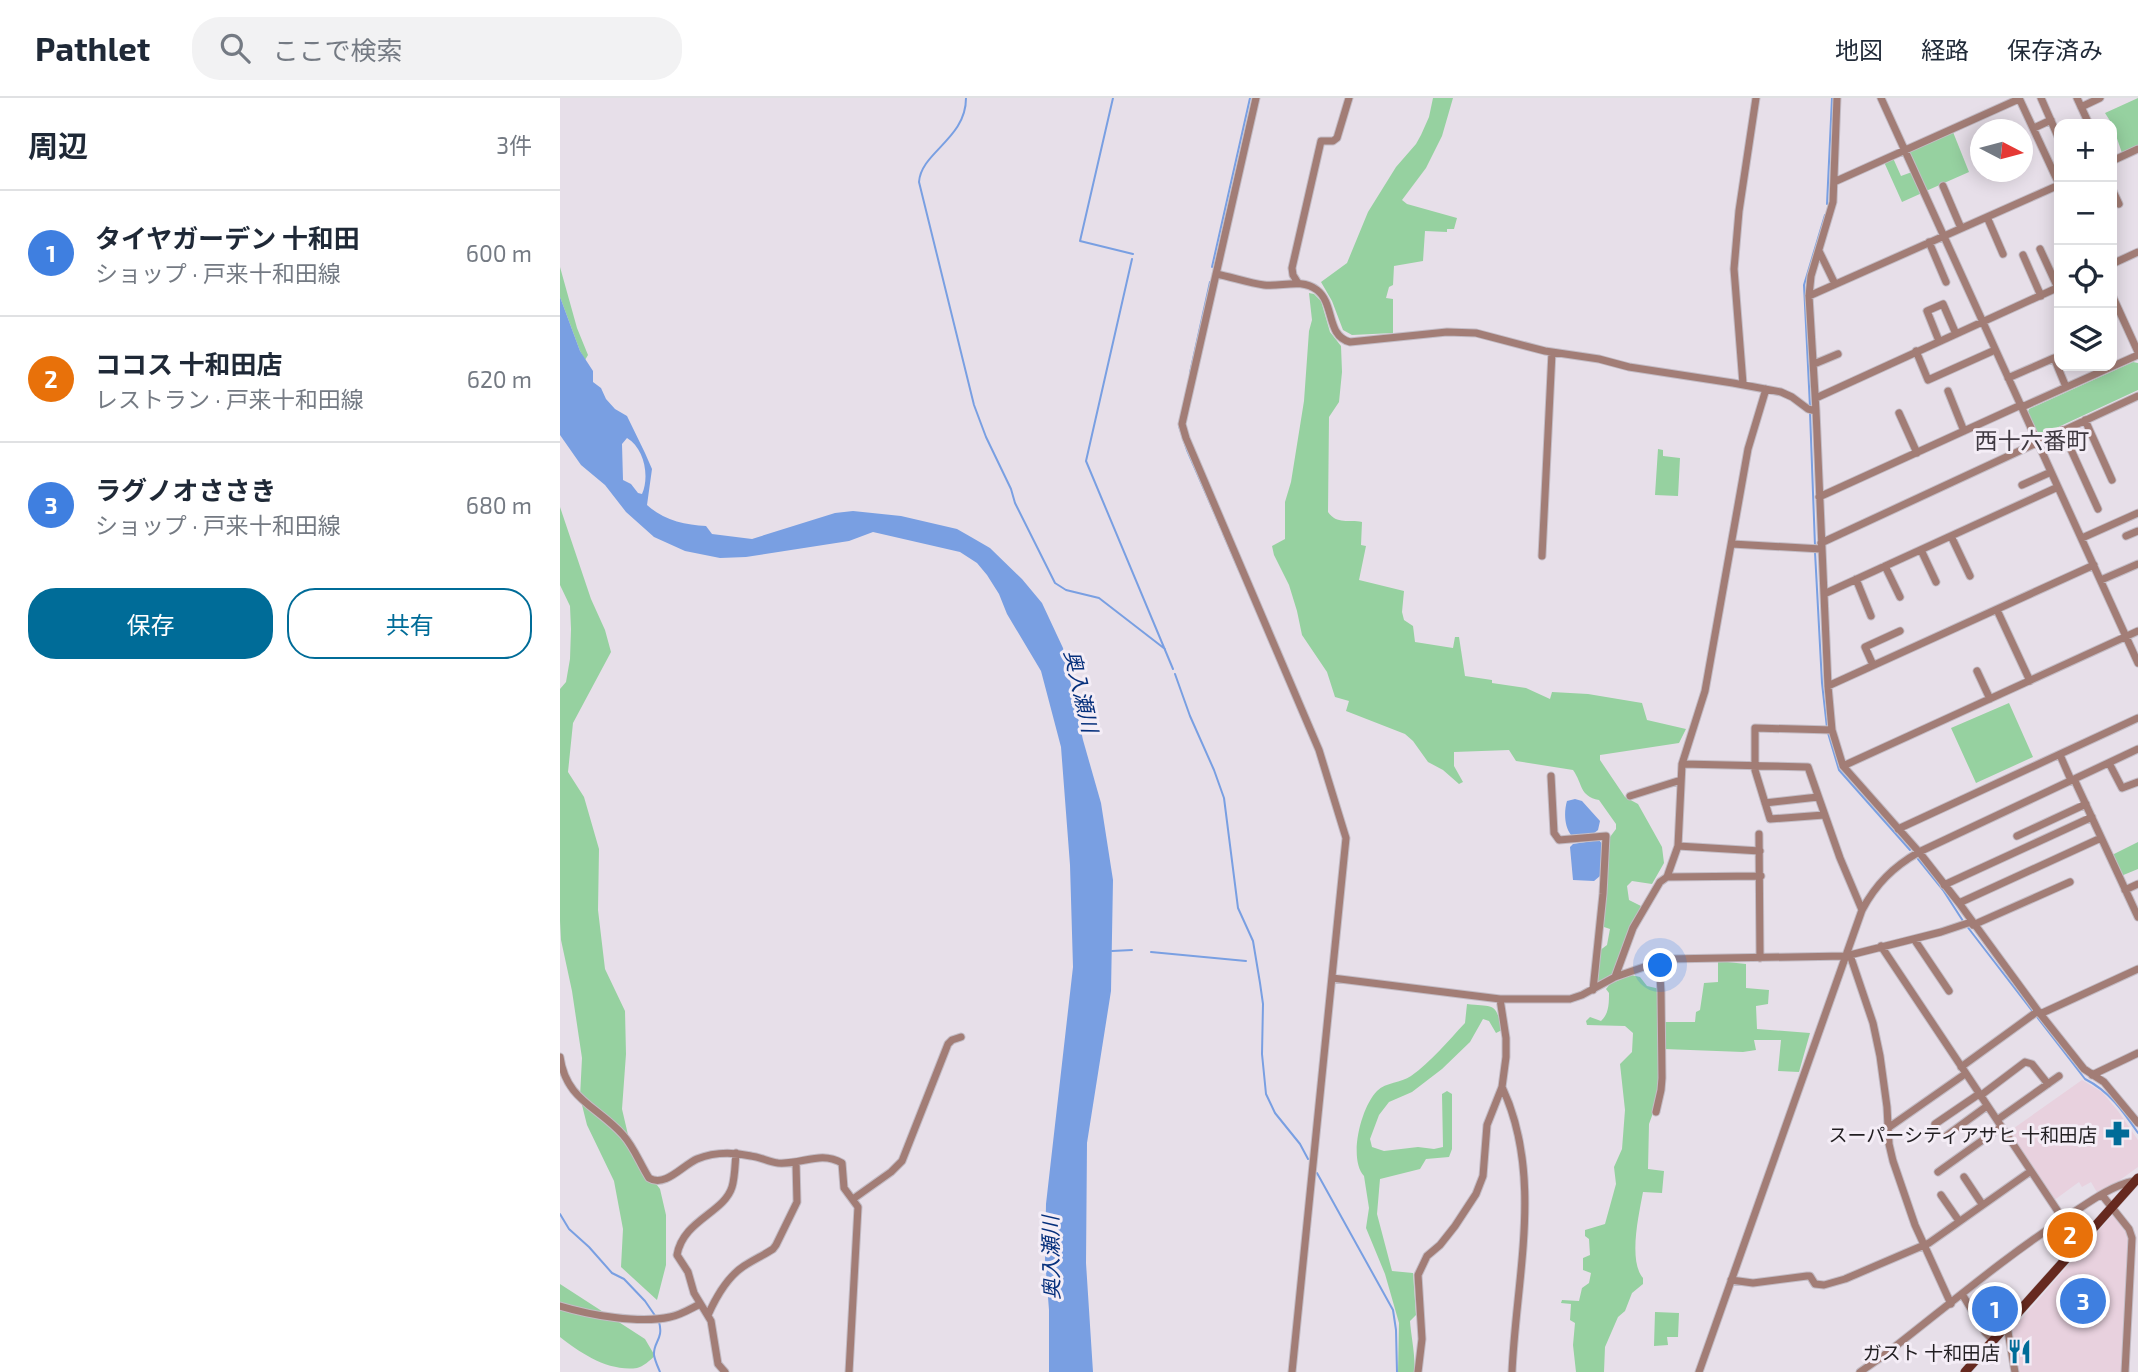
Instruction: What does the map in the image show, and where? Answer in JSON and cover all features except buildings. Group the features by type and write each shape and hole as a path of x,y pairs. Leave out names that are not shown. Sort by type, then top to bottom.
{"main road":[{"path":"1967,1371 2136,1180"}],"street":[{"path":"1256,98 1184,413 1183,429 1320,750 1345,832 1293,1372"},
{"path":"1298,283 1292,268 1321,141 1336,140 1349,98"},
{"path":"1743,384 1734,268 1739,211 1756,98"},
{"path":"1837,98 1832,210 1811,276 1810,296 1816,398 1812,410 1819,497 1818,547 1824,594 1829,730 1843,766 1919,852 2036,1013 2084,1069 2104,1082 2138,1123"},
{"path":"1881,98 2138,663"},
{"path":"2041,98 2054,127"},
{"path":"2077,98 2087,119"},
{"path":"2081,107 2101,98"},
{"path":"1835,182 2019,99 2058,182"},
{"path":"2034,128 2051,120"},
{"path":"2117,160 2137,153"},
{"path":"1943,186 1961,228"},
{"path":"1810,296 2054,186"},
{"path":"2117,200 2119,204"},
{"path":"1987,217 2003,254"},
{"path":"1929,243 1946,282"},
{"path":"2040,249 2054,278"},
{"path":"1818,251 1835,284"},
{"path":"2117,262 2138,252"},
{"path":"2023,254 2041,296"},
{"path":"1216,274 1270,285 1298,283 1316,289 1327,300 1334,329 1343,340 1361,342 1466,332 1629,367 1766,389 1792,397 1812,410"},
{"path":"1816,398 2054,290"},
{"path":"1939,341 1927,311 1935,307 1942,304 1955,334"},
{"path":"1819,497 2138,354 2117,306"},
{"path":"1916,351 1928,380 1995,350"},
{"path":"1542,556 1552,352"},
{"path":"1814,364 1838,354"},
{"path":"2008,378 2054,358 2066,387"},
{"path":"2091,371 2093,375"},
{"path":"1615,977 1633,928 1660,882 1667,877 1678,846 1682,764 1705,691 1748,449 1766,389"},
{"path":"1948,391 1964,431"},
{"path":"1732,544 1818,547 2138,396"},
{"path":"1899,413 1917,453"},
{"path":"2085,420 2112,480"},
{"path":"2062,430 2098,509"},
{"path":"2022,485 2051,472"},
{"path":"1824,594 2058,487"},
{"path":"2082,538 2138,513"},
{"path":"2126,536 2138,531"},
{"path":"1951,536 1970,576"},
{"path":"1921,550 1936,582"},
{"path":"2101,580 2138,564"},
{"path":"1828,686 2094,565"},
{"path":"1885,566 1900,597"},
{"path":"1856,579 1871,616"},
{"path":"1997,610 2030,681"},
{"path":"1873,665 1865,647 1900,631"},
{"path":"1843,766 2138,631"},
{"path":"1978,671 1990,699"},
{"path":"1898,830 2138,718"},
{"path":"1824,815 1770,819 1754,766 1755,728 1829,730"},
{"path":"1699,1372 1848,956 1862,910 1881,880 1919,852 2138,749"},
{"path":"2060,755 2086,804 2138,917"},
{"path":"2109,763 2122,788 2138,782"},
{"path":"1682,764 1808,767 1862,910"},
{"path":"1551,776 1554,833 1559,840 1606,836 1593,990"},
{"path":"1630,796 1681,780"},
{"path":"1765,803 1818,797"},
{"path":"2017,836 2086,804"},
{"path":"1944,885 2092,817"},
{"path":"1759,835 1759,958"},
{"path":"1959,904 2101,838"},
{"path":"1678,846 1760,851"},
{"path":"1667,877 1761,876"},
{"path":"1332,978 1500,999 1574,999 1615,977 1673,958 1848,956 1969,924 2070,882"},
{"path":"2125,890 2138,884"},
{"path":"1914,939 1950,991"},
{"path":"1881,946 2063,1219"},
{"path":"1848,956 1873,1023 1880,1056 1893,1161 1923,1245 1951,1304"},
{"path":"1656,1112 1662,1071 1659,961"},
{"path":"1888,1128 2036,1013 2138,969"},
{"path":"1418,1372 1422,1339 1418,1275 1427,1256 1448,1236 1481,1184 1487,1125 1502,1087 1506,1038 1500,999"},
{"path":"853,1199 902,1161 948,1044 961,1037"},
{"path":"2092,1075 2138,1053"},
{"path":"560,1057 562,1072 571,1088 622,1133 649,1178 654,1181 659,1181 696,1160 723,1153 752,1156 775,1163 796,1162 821,1156 834,1157 842,1163 844,1188 858,1207 849,1372"},
{"path":"1935,1124 2025,1062 2032,1064 2048,1084"},
{"path":"1938,1172 2059,1076"},
{"path":"1502,1087 1518,1131 1525,1184 1512,1372"},
{"path":"1945,1136 1987,1107"},
{"path":"725,1372 718,1364 708,1315 694,1293 688,1272 677,1255 679,1245 689,1230 726,1198 732,1188 736,1153"},
{"path":"708,1315 717,1296 733,1276 776,1245 797,1202 796,1162"},
{"path":"1731,1280 1754,1283 1810,1276 1815,1284 1824,1284 1846,1279 1923,1245 2031,1171"},
{"path":"1964,1177 1982,1204"},
{"path":"1860,1372 2036,1236 2102,1195 2136,1180"},
{"path":"1941,1195 1959,1221"},
{"path":"2102,1195 2129,1229 2132,1238 2126,1372"},
{"path":"1962,1294 1985,1332 1993,1340"},
{"path":"560,1306 600,1316 659,1318 678,1314 700,1304"},
{"path":"2007,1326 2015,1372"}],"shaded area":[{"path":"2082,1080 2102,1092 2138,1140 2138,1167 2098,1194 2091,1182 2082,1187 2079,1182 2053,1201 2007,1133"},
{"path":"2113,1214 2131,1237 2123,1372 2017,1372 2011,1331"}],"green space":[{"path":"1433,98 1453,98 1442,136 1426,168 1402,200 1407,204 1457,218 1454,229 1447,229 1447,232 1425,231 1423,261 1394,266 1393,285 1389,287 1386,298 1393,299 1393,333 1352,335 1343,330 1321,282 1347,263 1368,212 1396,167 1421,135"},
{"path":"2138,98 2138,146 2122,153 2117,138 2117,119 2109,119 2105,113"},
{"path":"1953,132 1969,172 1926,191 1908,152"},
{"path":"1893,158 1901,176 1912,172 1922,193 1902,202 1884,162"},
{"path":"560,267 577,328 588,355 585,360 560,297"},
{"path":"1309,293 1321,301 1330,332 1341,346 1339,402 1329,417 1328,512 1335,519 1362,522 1361,545 1366,546 1359,580 1404,591 1402,612 1404,620 1413,626 1415,642 1453,648 1455,637 1459,637 1465,676 1526,688 1550,699 1552,692 1588,694 1642,703 1647,720 1686,729 1679,743 1600,755 1600,760 1625,797 1638,804 1662,847 1664,863 1652,884 1632,881 1627,886 1629,900 1641,906 1613,975 1595,983 1599,951 1607,945 1610,929 1601,926 1610,837 1616,829 1616,824 1599,800 1588,796 1573,770 1516,761 1509,750 1454,752 1454,766 1463,782 1459,784 1443,770 1428,762 1405,734 1346,711 1349,701 1335,697 1327,672 1302,635 1289,585 1272,546 1285,539 1285,502 1291,482 1304,401 1312,320"},
{"path":"2133,362 2138,363 2138,390 2039,436 2029,409"},
{"path":"1658,449 1663,450 1663,456 1680,458 1678,496 1655,495"},
{"path":"560,507 611,652 573,723 568,772 584,797 599,849 598,910 605,969 625,1011 626,1054 622,1109 632,1152 660,1189 666,1215 666,1265 657,1300 621,1267 623,1229 614,1181 587,1125 580,1097 582,1058 560,921 560,689 566,682 571,629 570,606 560,585"},
{"path":"2009,703 2033,757 1976,783 1951,728"},
{"path":"2138,842 2138,869 2121,876 2112,855"},
{"path":"1718,961 1746,964 1746,988 1769,990 1768,1004 1756,1006 1757,1029 1810,1033 1799,1072 1778,1071 1781,1040 1754,1040 1756,1050 1743,1052 1664,1049 1664,1022 1695,1022 1696,1012 1700,1010 1704,983 1718,982"},
{"path":"1631,975 1640,977 1647,986 1660,989 1658,1099 1649,1124 1648,1169 1664,1171 1662,1193 1643,1192 1635,1249 1643,1284 1632,1293 1625,1311 1618,1317 1605,1347 1604,1372 1576,1372 1573,1345 1575,1323 1570,1320 1571,1304 1561,1303 1562,1300 1579,1301 1582,1288 1589,1283 1591,1273 1583,1270 1583,1258 1590,1255 1589,1239 1585,1236 1585,1230 1605,1224 1616,1184 1614,1167 1622,1149 1625,1110 1620,1064 1632,1052 1633,1033 1625,1026 1587,1025 1586,1021 1590,1017 1601,1021 1608,1008 1609,993 1606,989 1610,984"},
{"path":"1467,1004 1483,1005 1495,1010 1502,1030 1496,1033 1489,1021 1483,1019 1470,1042 1442,1069 1412,1092 1389,1102 1379,1115 1370,1139 1372,1147 1384,1151 1443,1147 1442,1094 1447,1091 1452,1094 1452,1149 1449,1157 1426,1159 1420,1169 1380,1179 1377,1214 1392,1271 1413,1273 1416,1315 1410,1321 1414,1372 1398,1372 1399,1323 1385,1274 1366,1228 1369,1208 1364,1176 1357,1158 1358,1133 1366,1109 1377,1091 1411,1076 1432,1058 1465,1023"},
{"path":"560,1284 645,1339 655,1356 639,1367 616,1367 586,1355 560,1337"},
{"path":"1655,1312 1679,1313 1678,1337 1667,1337 1668,1345 1654,1346"}],"water":[{"name":"奥入瀬川","path":"560,297 580,351 593,371 593,382 601,388 615,409 627,416 645,453 652,469 647,505 660,514 682,523 706,526 712,534 752,539 835,513 853,511 901,516 957,529 990,548 1042,603 1063,648 1083,740 1101,803 1113,880 1111,991 1087,1143 1086,1263 1093,1372 1049,1372 1046,1204 1073,967 1070,865 1061,747 1041,671 1007,614 999,594 977,563 960,552 873,532 849,541 746,557 720,558 685,551 654,537 626,512 605,485 581,465 560,435","holes":["627,438 633,443 644,463 642,494 623,480 622,444"]},
{"path":"1567,801 1582,801 1600,821 1598,830 1593,834 1571,835 1565,818 1566,805"},
{"path":"1599,840 1603,845 1600,876 1594,881 1573,880 1570,847 1573,844"}],"waterway":[{"path":"966,98 959,124 927,162 919,182 974,405 1015,503 1055,583 1066,590 1099,598 1165,649"},
{"path":"1113,98 1080,241 1133,254"},
{"path":"1212,267 1250,98"},
{"path":"1827,204 1832,98"},
{"path":"1810,407 1804,285 1825,215"},
{"path":"1132,259 1086,461 1173,669"},
{"path":"1190,373 1210,282"},
{"path":"1810,412 1815,546"},
{"path":"1179,426 1221,528"},
{"path":"1223,533 1239,570"},
{"path":"1815,552 1827,728"},
{"path":"1175,674 1224,798 1238,908 1253,941 1263,1004 1262,1054 1266,1094 1275,1113 1300,1144 1308,1159"},
{"path":"1828,733 1839,770 1910,850"},
{"path":"1918,859 1963,921"},
{"path":"1966,925 2033,1012"},
{"path":"1112,951 1132,950"},
{"path":"1151,952 1246,961"},
{"path":"2037,1017 2085,1079 2121,1109 2138,1133"},
{"path":"1317,1173 1393,1310 1397,1372"},
{"path":"560,1214 569,1229 612,1273 624,1279 656,1317"},
{"path":"659,1322 660,1332 654,1355 660,1372"}],"place":[{"name":"スーパーシティアサヒ 十和田店","path":"2117,1134"},
{"name":"ココス 十和田店","path":"2070,1235"},
{"name":"ラグノオささき","path":"2083,1301"},
{"name":"タイヤガーデン 十和田","path":"1995,1309"},
{"name":"ガスト 十和田店","path":"2020,1352"}],"district":[{"name":"西十六番町","path":"2032,440"}]}
